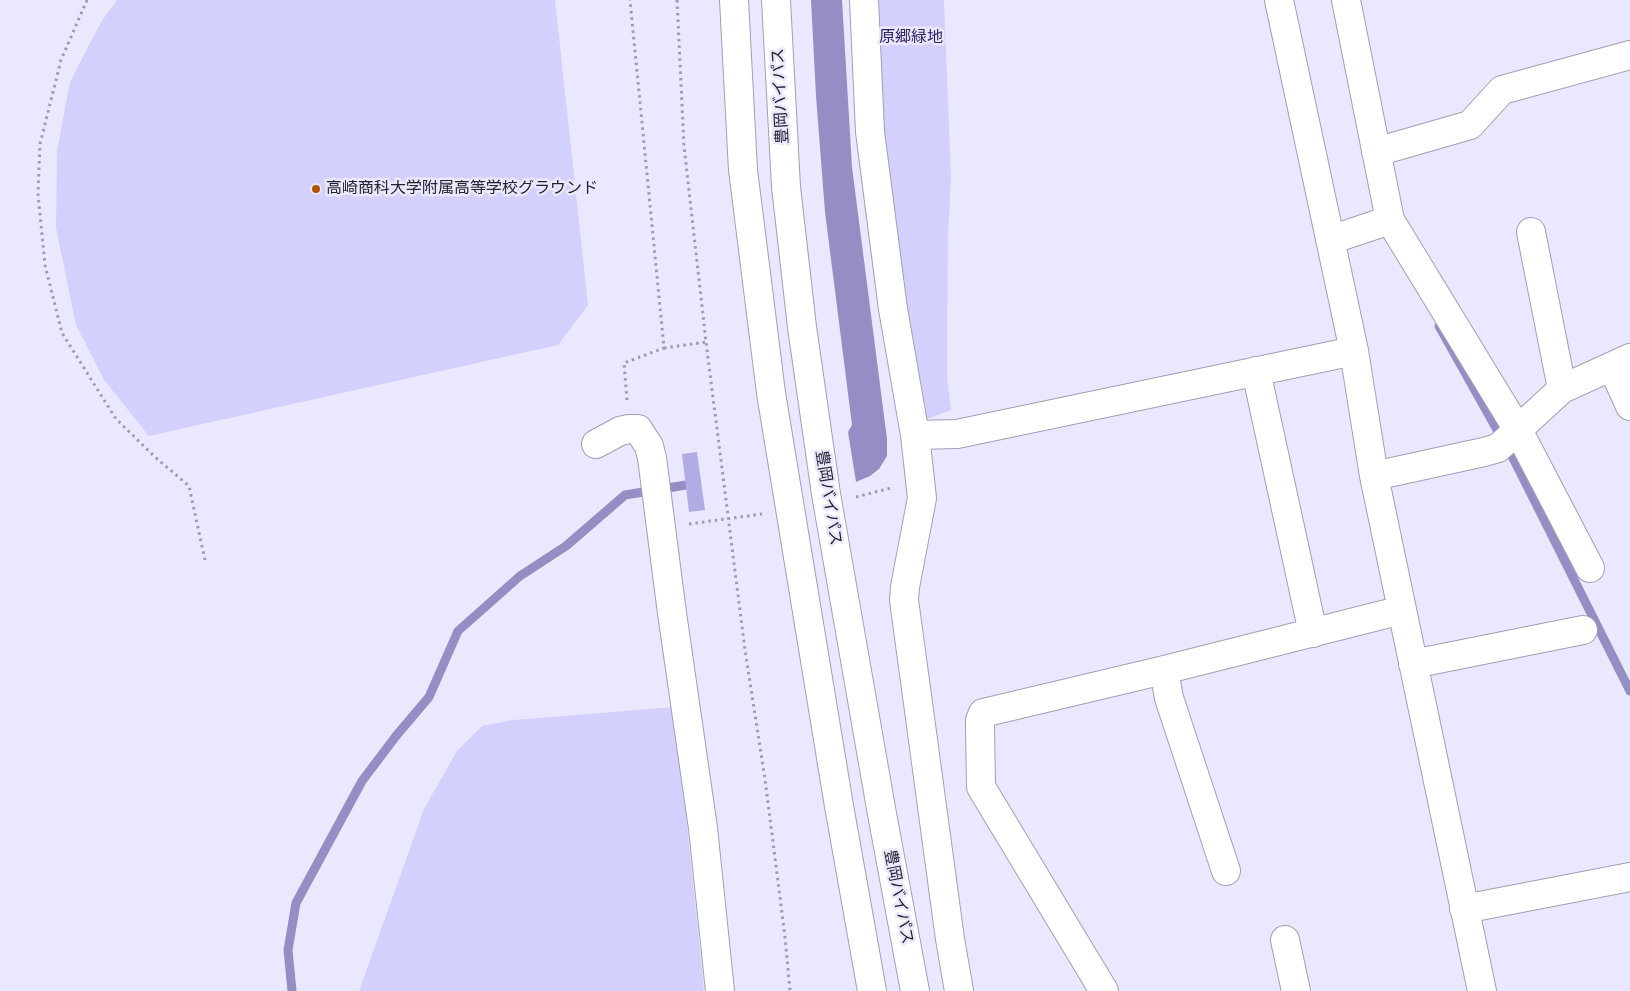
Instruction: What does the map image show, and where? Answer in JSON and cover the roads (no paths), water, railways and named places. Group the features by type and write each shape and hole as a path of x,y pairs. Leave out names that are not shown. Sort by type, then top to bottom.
{"main road":[{"path":"734,0 743,170 771,393 838,806 872,991"},
{"name":"豊岡バイパス","path":"776,0 786,187 806,356 828,504 915,991"},
{"path":"864,0 870,132 893,309 921,480 922,498 904,600 950,940 959,991"},
{"path":"1279,0 1354,351 1374,476 1482,991"},
{"path":"1346,0 1390,220 1509,439 1590,568"},
{"path":"1376,152 1470,125 1502,90 1630,55"},
{"path":"1330,240 1390,220"},
{"path":"1531,232 1562,389"},
{"path":"915,435 957,434 1354,351"},
{"path":"1374,476 1484,452 1509,439 1562,389 1621,362 1630,406"},
{"path":"1256,372 1313,633"},
{"path":"596,444 620,431 638,429 649,446 652,458 704,828 720,991"},
{"path":"1104,991 982,787 980,720 983,713 1402,610"},
{"path":"1413,664 1583,630"},
{"path":"1164,670 1169,698 1226,870"},
{"path":"1464,909 1630,877"},
{"path":"1285,940 1296,991"}],"waterway":[{"path":"1439,326 1514,460 1630,691"},
{"path":"292,991 288,950 296,903 362,781 429,697 458,631 520,576 566,546 625,495 686,485"}],"place":[{"name":"高崎商科大学附属高等学校グラウンド","path":"316,189"}],"park label":[{"name":"原郷緑地","path":"911,38"}]}
